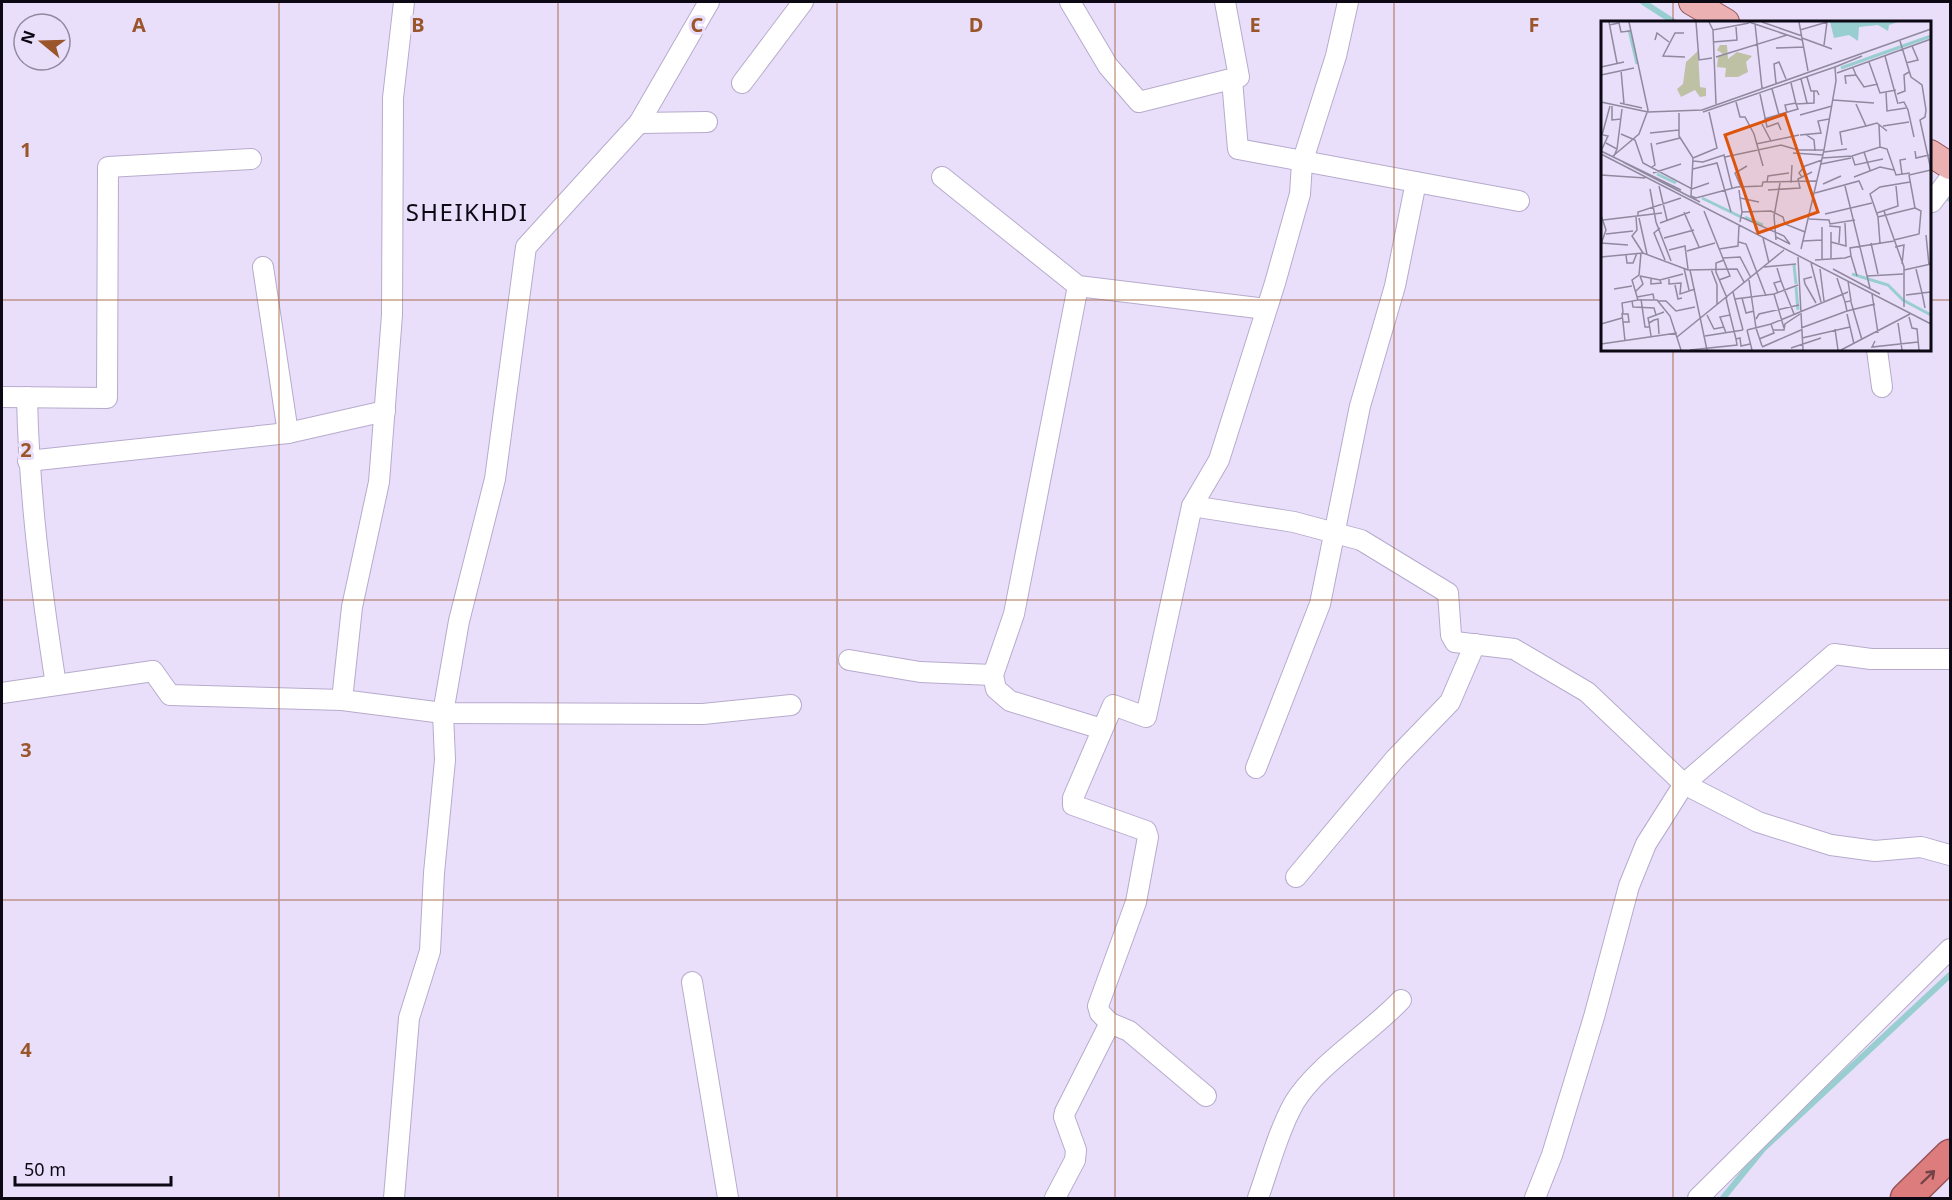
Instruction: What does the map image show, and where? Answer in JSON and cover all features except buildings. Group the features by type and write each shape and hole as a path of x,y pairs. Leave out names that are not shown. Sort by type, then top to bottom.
{"highway":[{"path":"1906,1198 1950,1155"},
{"path":"1935,1198 1950,1183"}],"main road":[{"path":"1692,2 1724,21"},
{"path":"1931,155 1950,174"}],"street":[{"path":"342,700 352,607 379,482 392,315 393,98 404,2"},
{"path":"394,1198 409,1018 430,951 434,873 445,760 443,713 459,621 495,479 526,247 639,123 709,2"},
{"path":"742,83 802,2"},
{"path":"1070,2 1108,66 1139,102 1239,77 1225,2"},
{"path":"1206,1096 1129,1031 1110,1023 1100,1013 1098,1006 1136,902 1148,837 1146,831 1073,805 1072,798 1113,705 1146,717 1192,506 1219,459 1266,309 1300,194 1302,163 1336,56 1348,2"},
{"path":"1232,80 1238,149 1302,163 1519,201"},
{"path":"639,123 707,122"},
{"path":"2,397 107,398 108,168 250,159"},
{"path":"1931,200 1950,174"},
{"path":"942,177 1078,286 1266,309"},
{"path":"1256,768 1320,604 1360,406 1395,286 1416,182"},
{"path":"263,267 288,433"},
{"path":"1078,286 1014,614 993,675 996,689 1010,701 1102,729"},
{"path":"1877,351 1882,387"},
{"path":"27,397 28,460 33,482 36,556 56,685"},
{"path":"28,460 288,433 385,411"},
{"path":"1192,506 1294,522 1361,540 1448,593 1451,635 1455,642 1514,649 1587,692 1684,784 1758,822 1831,845 1875,851 1921,847 1949,849"},
{"path":"1296,877 1395,759 1450,702 1475,644"},
{"path":"1535,1198 1552,1155 1594,1017 1629,886 1646,844 1684,784 1834,654 1871,659 1950,659"},
{"path":"849,660 920,672 993,675"},
{"path":"2,693 153,671 170,695 342,700 443,713 703,714 791,705"},
{"path":"1698,1198 1950,949"},
{"path":"692,982 729,1198"},
{"path":"1258,1198 1294,1102 1316,1076 1381,1022 1401,1000"},
{"path":"1055,1198 1075,1160 1076,1150 1064,1117 1065,1112 1110,1023"}],"waterway":[{"path":"1643,2 1672,21"},
{"path":"1931,186 1950,199"},
{"path":"1723,1198 1763,1149 1950,975"}],"district":[{"name":"SHEIKHDI","path":"467,213"}]}
